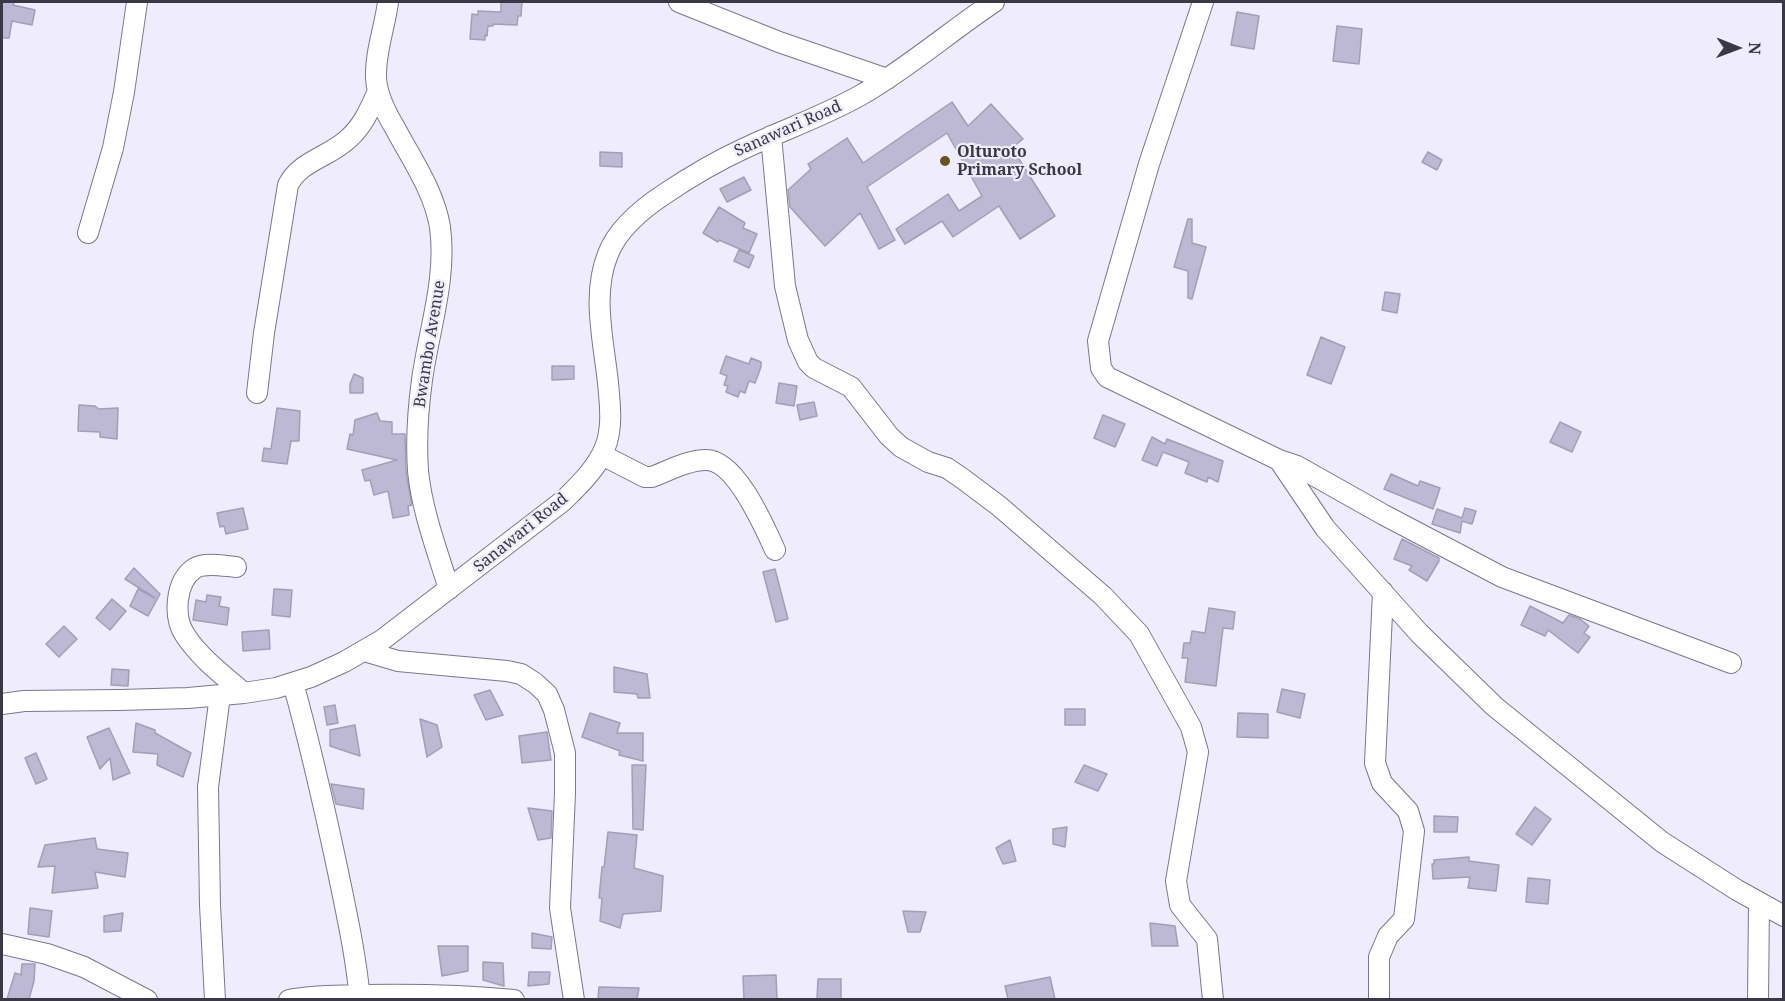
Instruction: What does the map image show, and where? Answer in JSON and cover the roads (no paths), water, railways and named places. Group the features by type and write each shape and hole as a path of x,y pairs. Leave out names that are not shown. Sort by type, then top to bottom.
{"street":[{"path":"88,233 113,148 137,2"},
{"name":"Bwambo Avenue","path":"388,2 377,59 378,91 388,116 423,178 440,226 441,281 422,382 418,429 418,470 430,531 449,589"},
{"path":"679,2 760,34 887,79"},
{"name":"Sanawari Road","path":"2,704 24,700 130,700 220,695 270,689 329,670 389,635 563,501 589,474 602,455 608,441 610,405 600,285 613,244 625,227 652,203 718,161 845,104 887,79 994,2"},
{"path":"1203,2 1149,164 1098,341 1098,356 1101,368 1107,377 1279,460 1297,466 1502,577 1731,663"},
{"path":"257,393 264,333 288,185 300,169 346,141 359,128 369,113 378,91"},
{"path":"771,136 785,286 791,318 808,362 814,368 851,387 889,436 901,447 928,462 947,468 963,479 999,506 1103,597 1139,634 1191,727 1198,752 1176,881 1180,905 1207,939 1212,999"},
{"path":"602,455 645,477 652,477 697,461 709,460 719,464 732,474 748,498 775,550"},
{"path":"1279,460 1325,528 1419,633 1494,706 1662,842 1759,903 1784,916"},
{"path":"236,567 205,565 195,568 185,578 178,593 180,626 196,649 244,693"},
{"path":"1379,999 1379,957 1388,936 1404,919 1414,831 1408,811 1382,783 1375,763 1383,592"},
{"path":"364,651 398,661 521,674 535,682 547,694 554,710 565,753 560,908 574,999"},
{"path":"293,683 317,774 342,891 360,997"},
{"path":"215,999 210,905 208,787 220,695"},
{"path":"1758,999 1759,903"},
{"path":"2,944 40,952 84,967 147,999"},
{"path":"289,999 325,995 360,997 440,995 514,999"}],"place":[{"name":"Olturoto Primary School","path":"945,161"}]}
